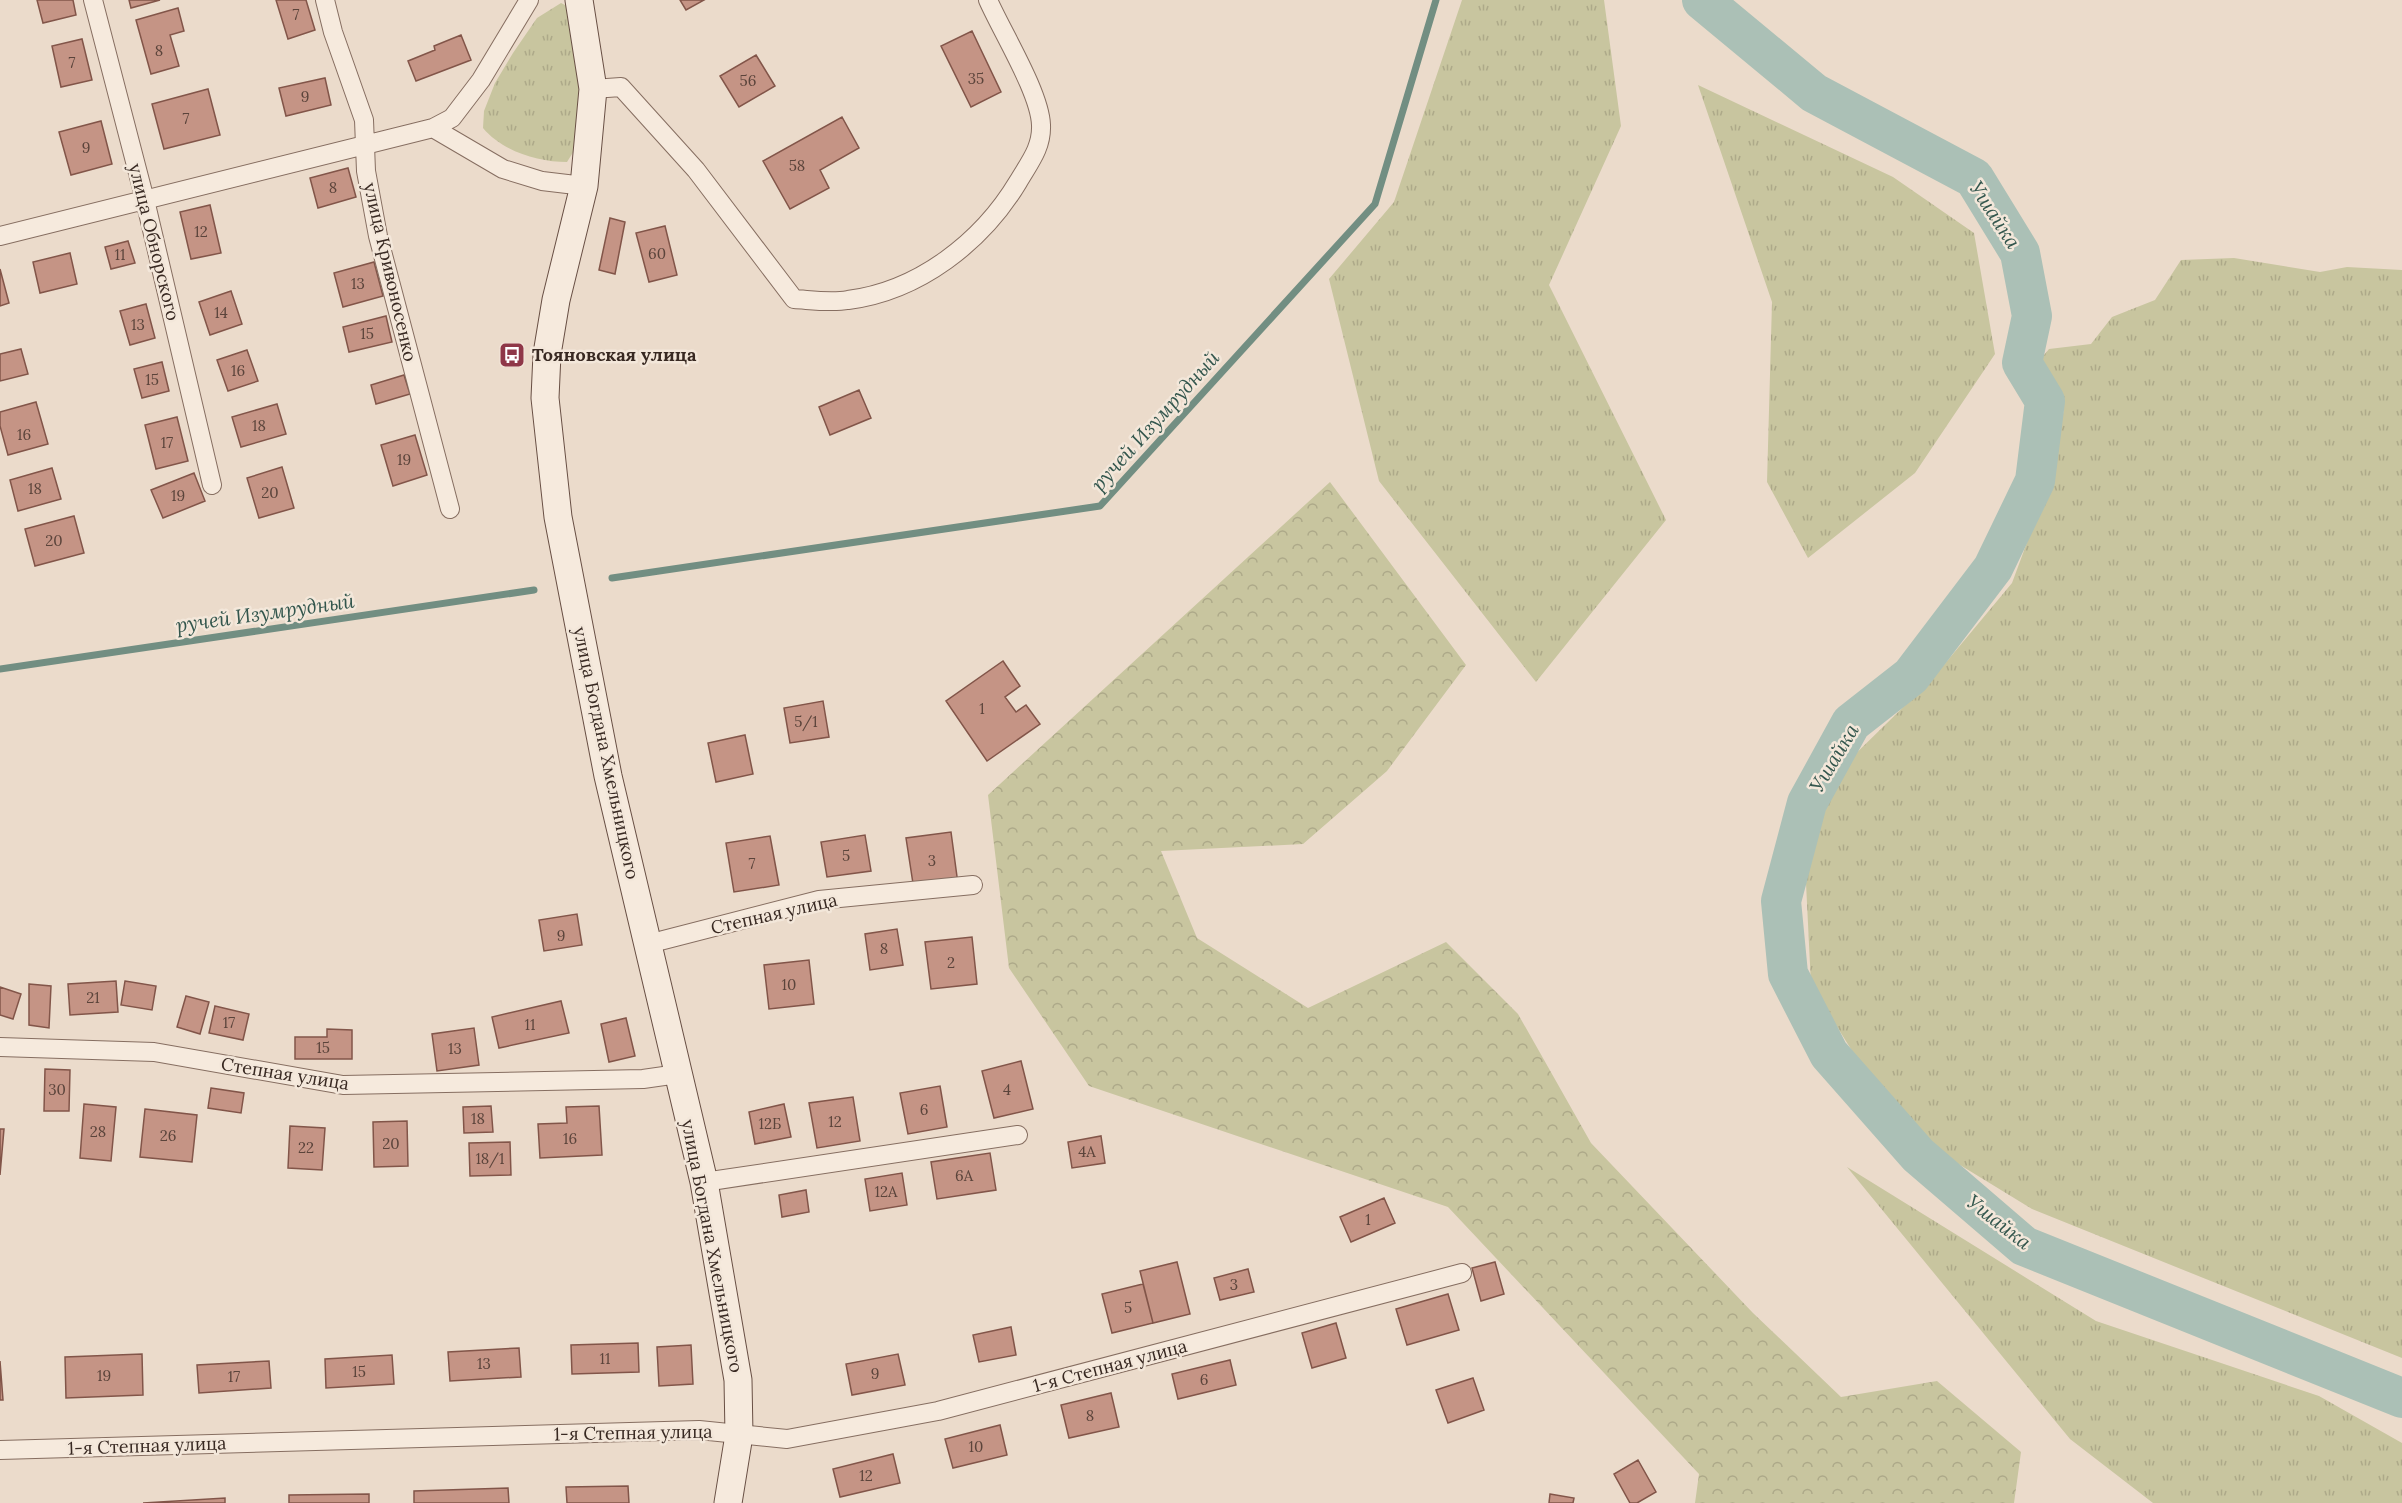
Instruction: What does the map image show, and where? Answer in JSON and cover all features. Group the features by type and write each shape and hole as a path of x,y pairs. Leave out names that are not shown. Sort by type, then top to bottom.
{"street":[{"name":"улица Обнорского","path":"93,0 145,200 212,485"},
{"name":"улица Кривоносенко","path":"325,0 333,32 364,120 367,145 366,171 378,236 450,509"},
{"path":"0,236 433,128 452,117 481,80 529,0"},
{"name":"улица Богдана Хмельницкого","path":"579,0 593,89 584,186 556,300 547,354 545,398 560,528 608,776 704,1182 738,1380 739,1434 728,1503"},
{"path":"593,89 621,87 696,170 794,299 847,301 879,293 937,268 964,247 1006,202 1040,146 1041,123 1036,100 988,0"},
{"path":"433,128 503,169 542,181 584,186"},
{"name":"Степная улица","path":"648,944 819,900 973,885"},
{"name":"Степная улица","path":"0,1047 154,1052 343,1085 643,1079 678,1074"},
{"path":"704,1182 1018,1135"},
{"name":"1-я Степная улица","path":"0,1450 699,1430 787,1439 938,1412 1462,1272"}],"green space":[{"path":"1462,0 1604,0 1621,126 1549,285 1666,520 1536,682 1379,481 1329,279 1394,202"},
{"path":"561,3 569,7 581,94 577,146 567,162 544,160 521,154 500,143 483,128 484,111 495,83 513,53 537,18"},
{"path":"1698,85 1893,177 1974,233 1995,354 1915,473 1808,558 1767,482 1772,302"},
{"path":"2234,258 2320,272 2347,267 2402,270 2402,1358 2032,1209 1929,1146 1864,1070 1811,985 1806,883 1813,830 1840,769 1933,678 2012,583 2049,483 2064,409 2035,366 2049,349 2091,344 2112,317 2155,300 2181,260"},
{"path":"1330,482 1466,665 1387,771 1303,844 1161,851 1197,938 1308,1008 1446,942 1518,1014 1591,1143 1753,1313 1841,1397 1937,1381 2021,1452 2014,1503 1695,1503 1699,1474 1448,1207 1089,1086 1009,968 988,795"},
{"path":"1847,1167 2096,1321 2319,1396 2402,1443 2402,1503 2153,1503 2070,1439"}],"building":[{"path":"37,0 73,0 76,15 43,23"},
{"path":"129,0 160,0 131,8"},
{"path":"276,0 306,0 315,30 288,39"},
{"path":"680,0 704,0 686,10"},
{"path":"178,8 184,31 170,35 179,66 151,74 136,20"},
{"path":"972,31 1001,92 971,107 941,46"},
{"path":"461,35 471,60 416,81 408,61 435,50 434,46"},
{"path":"82,39 92,80 61,87 52,46"},
{"path":"756,55 775,86 739,107 720,76"},
{"path":"325,78 331,105 286,116 279,88"},
{"path":"208,89 220,135 164,149 152,104"},
{"path":"842,117 859,148 820,170 829,188 790,209 763,161"},
{"path":"101,121 112,164 71,175 59,132"},
{"path":"348,168 356,197 318,208 310,178"},
{"path":"210,205 221,253 191,259 180,212"},
{"path":"610,218 625,222 615,274 599,270"},
{"path":"665,226 677,275 649,282 636,233"},
{"path":"128,241 135,263 111,269 105,247"},
{"path":"70,253 77,284 40,293 33,262"},
{"path":"374,262 383,296 343,307 334,273"},
{"path":"0,269 9,303 0,306"},
{"path":"231,291 242,324 210,335 199,302"},
{"path":"146,304 155,338 130,345 120,311"},
{"path":"386,316 392,342 349,352 343,327"},
{"path":"21,349 28,374 0,381 0,354"},
{"path":"247,350 258,381 228,391 217,360"},
{"path":"162,362 169,391 142,398 134,369"},
{"path":"404,375 410,394 376,404 371,385"},
{"path":"859,390 871,418 830,435 819,407"},
{"path":"36,402 48,444 8,455 0,426 0,412"},
{"path":"277,404 286,434 241,447 232,417"},
{"path":"177,417 188,461 156,469 145,425"},
{"path":"415,435 427,475 393,486 381,445"},
{"path":"282,467 294,508 259,518 247,478"},
{"path":"52,468 61,499 18,511 10,480"},
{"path":"194,473 205,501 163,518 151,490"},
{"path":"74,516 84,553 35,566 25,529"},
{"path":"1003,661 1020,686 1005,697 1016,712 1026,705 1040,724 987,761 946,701"},
{"path":"823,701 829,737 790,743 784,708"},
{"path":"745,735 753,774 716,782 708,743"},
{"path":"951,832 958,884 914,890 906,838"},
{"path":"865,835 871,871 827,877 821,842"},
{"path":"770,836 779,885 734,892 726,843"},
{"path":"577,914 582,945 544,951 539,920"},
{"path":"897,929 903,965 870,970 865,934"},
{"path":"972,937 977,984 931,989 925,942"},
{"path":"809,960 814,1004 769,1009 764,965"},
{"path":"116,981 118,1012 70,1015 68,984"},
{"path":"125,981 156,986 152,1010 121,1005"},
{"path":"29,984 51,986 49,1028 29,1025"},
{"path":"0,987 21,994 13,1019 0,1015"},
{"path":"186,996 209,1002 200,1034 177,1027"},
{"path":"561,1001 569,1033 499,1048 492,1017"},
{"path":"215,1006 249,1014 243,1040 209,1033"},
{"path":"626,1018 635,1056 609,1062 601,1024"},
{"path":"474,1028 479,1065 437,1071 432,1034"},
{"path":"327,1029 352,1030 352,1059 295,1059 295,1037 327,1037"},
{"path":"1021,1061 1033,1109 994,1118 982,1071"},
{"path":"45,1069 70,1070 69,1111 44,1111"},
{"path":"940,1086 947,1127 908,1134 900,1093"},
{"path":"211,1088 244,1093 241,1113 208,1108"},
{"path":"853,1097 860,1141 817,1148 809,1103"},
{"path":"84,1104 116,1107 111,1161 80,1158"},
{"path":"784,1104 791,1137 755,1144 749,1112"},
{"path":"491,1106 493,1132 464,1133 463,1107"},
{"path":"599,1106 602,1155 540,1158 538,1124 567,1123 566,1107"},
{"path":"145,1109 197,1115 192,1162 140,1157"},
{"path":"407,1121 408,1166 374,1167 373,1122"},
{"path":"290,1126 325,1128 322,1170 288,1168"},
{"path":"0,1129 4,1129 0,1175"},
{"path":"1101,1136 1105,1163 1072,1168 1068,1142"},
{"path":"510,1142 511,1175 470,1176 469,1143"},
{"path":"990,1153 996,1190 937,1199 931,1162"},
{"path":"902,1173 907,1205 870,1211 865,1179"},
{"path":"806,1190 809,1212 782,1217 779,1195"},
{"path":"1384,1198 1395,1223 1351,1242 1340,1217"},
{"path":"1177,1262 1190,1314 1153,1323 1140,1271"},
{"path":"1495,1262 1504,1294 1481,1301 1472,1268"},
{"path":"1248,1269 1254,1292 1220,1300 1214,1278"},
{"path":"1143,1284 1153,1323 1112,1333 1102,1294"},
{"path":"1448,1294 1459,1330 1407,1345 1396,1309"},
{"path":"1336,1323 1346,1358 1312,1368 1302,1333"},
{"path":"1011,1327 1016,1355 979,1362 973,1335"},
{"path":"638,1343 639,1372 572,1374 571,1345"},
{"path":"691,1345 693,1384 659,1386 657,1347"},
{"path":"519,1348 521,1377 450,1381 448,1352"},
{"path":"142,1354 143,1395 66,1398 65,1357"},
{"path":"898,1354 905,1385 852,1395 846,1364"},
{"path":"392,1355 394,1384 326,1388 325,1359"},
{"path":"1230,1360 1236,1385 1178,1399 1172,1374"},
{"path":"0,1361 3,1400 0,1400"},
{"path":"269,1361 271,1388 199,1393 197,1365"},
{"path":"1473,1378 1484,1410 1448,1423 1436,1390"},
{"path":"1111,1393 1119,1427 1069,1438 1061,1405"},
{"path":"1000,1425 1007,1455 953,1468 945,1439"},
{"path":"893,1454 900,1483 840,1497 833,1469"},
{"path":"1638,1460 1656,1492 1637,1503 1630,1503 1614,1474"},
{"path":"628,1486 629,1503 567,1503 566,1487"},
{"path":"508,1488 509,1503 414,1503 414,1491"},
{"path":"369,1494 369,1503 289,1503 289,1495"},
{"path":"1550,1494 1574,1498 1573,1503 1549,1503"},
{"path":"225,1498 225,1503 143,1503"}],"waterway":[{"name":"ручей Изумрудный","path":"612,578 1100,506 1375,204 1436,0"},
{"name":"Ушайка","path":"1702,0 1814,93 1974,178 2020,253 2032,316 2022,363 2045,401 2035,481 1993,568 1911,676 1851,723 1807,803 1781,901 1788,974 1829,1054 1918,1155 2024,1246 2402,1398"},
{"path":"1718,15 1725,0"},
{"name":"ручей Изумрудный","path":"0,669 534,590"}],"place":[{"name":"Тояновская улица","path":"512,355"}]}
